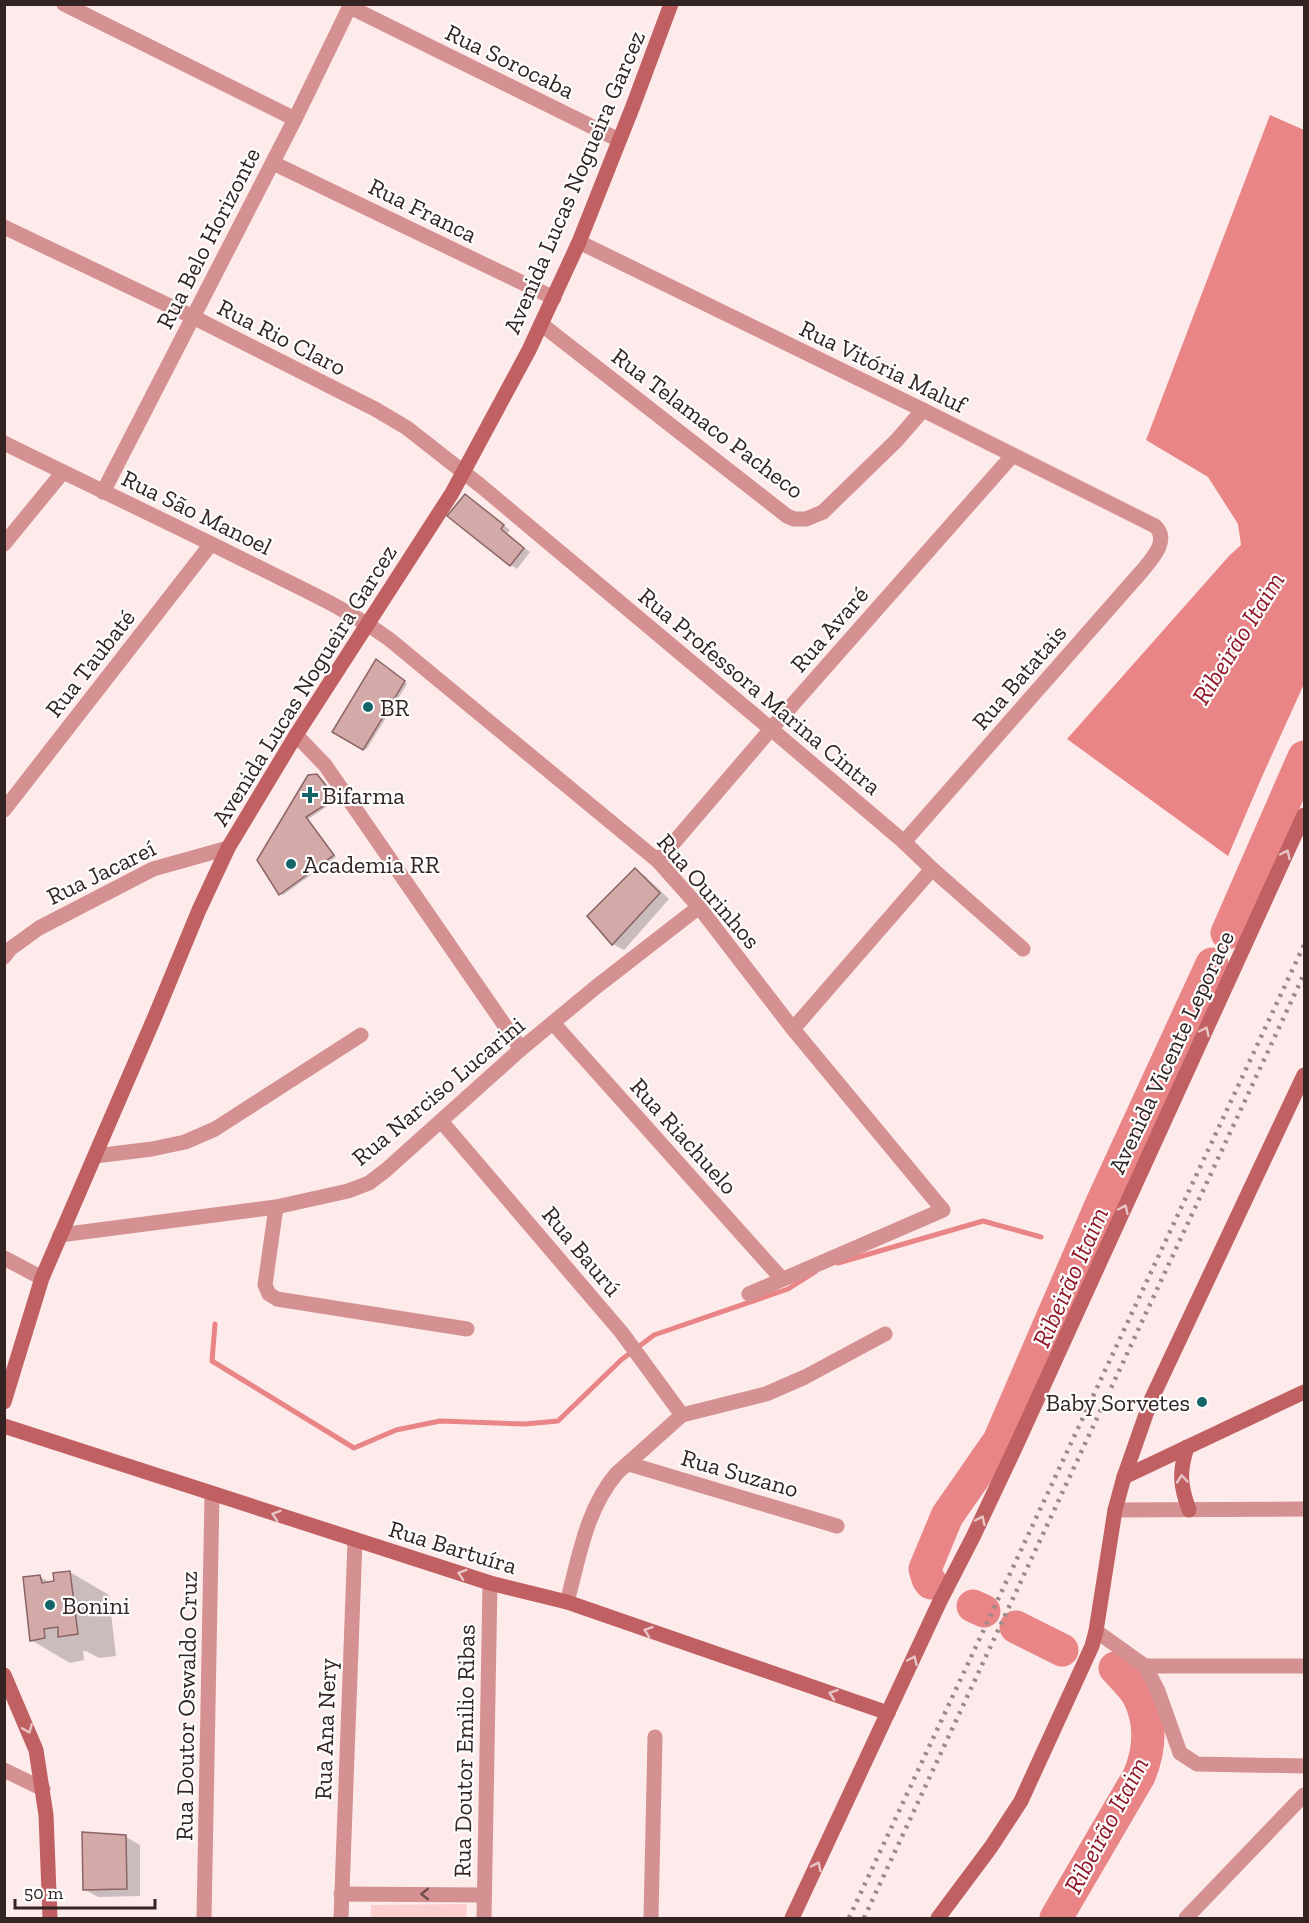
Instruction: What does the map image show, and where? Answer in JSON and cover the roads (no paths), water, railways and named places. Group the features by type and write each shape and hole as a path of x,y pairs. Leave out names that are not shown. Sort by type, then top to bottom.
{"main road":[{"name":"Avenida Lucas Nogueira Garcez","path":"4,1402 42,1278 199,910 228,848 296,735 465,472 555,297 633,106 671,4"},
{"name":"Avenida Vicente Leporace","path":"792,1918 940,1601 1015,1448 1305,814"},
{"path":"938,1918 991,1847 1021,1801 1080,1674 1096,1631 1115,1510 1151,1400 1305,1075"},
{"path":"1124,1477 1305,1392"},
{"name":"Rua Bartuíra","path":"4,1426 355,1541 490,1583 567,1602 888,1713"},
{"path":"1187,1447 1181,1476 1184,1496 1190,1510"},
{"path":"4,1675 36,1750 43,1789 50,1918"}],"street":[{"path":"64,4 295,119"},
{"name":"Rua Belo Horizonte","path":"103,492 273,163 351,6"},
{"name":"Rua Sorocaba","path":"351,6 619,140"},
{"name":"Rua Franca","path":"273,163 555,297"},
{"name":"Rua Rio Claro","path":"4,227 193,317 375,409 407,428 465,472"},
{"name":"Rua Vitória Maluf","path":"579,242 1155,526 1162,537"},
{"name":"Rua Telamaco Pacheco","path":"542,324 787,516 794,519 806,519 823,512 896,441 923,410"},
{"name":"Rua São Manoel","path":"4,443 346,611 368,624"},
{"name":"Rua Avaré","path":"658,861 1012,456"},
{"path":"4,544 63,472"},
{"name":"Rua Professora Marina Cintra","path":"465,472 904,842 1023,949"},
{"name":"Rua Batatais","path":"904,842 1142,571 1157,551 1162,537"},
{"name":"Rua Taubaté","path":"4,810 211,544"},
{"name":"Rua Ourinhos","path":"368,624 658,861 699,907 793,1029 943,1209 782,1279"},
{"path":"296,735 326,765 521,1049"},
{"name":"Rua Jacareí","path":"4,957 10,949 39,928 153,869 228,848"},
{"path":"793,1029 932,869"},
{"name":"Rua Narciso Lucarini","path":"60,1235 276,1207 348,1191 369,1183 521,1049 699,907"},
{"name":"Rua Riachuelo","path":"553,1023 782,1279"},
{"path":"95,1156 152,1149 185,1142 215,1129 361,1035"},
{"name":"Rua Baurú","path":"441,1121 622,1333 682,1416"},
{"path":"276,1207 266,1284 269,1294 278,1299 468,1329"},
{"path":"4,1258 42,1278"},
{"path":"749,1294 782,1279"},
{"path":"567,1602 590,1519 609,1483 617,1473 682,1416 766,1394 805,1377 885,1334"},
{"name":"Rua Suzano","path":"629,1464 837,1526"},
{"name":"Rua Doutor Oswaldo Cruz","path":"204,1918 212,1495"},
{"path":"1115,1510 1305,1509"},
{"name":"Rua Ana Nery","path":"341,1918 355,1541"},
{"name":"Rua Doutor Emilio Ribas","path":"484,1918 490,1583"},
{"path":"1096,1631 1145,1666 1158,1691 1180,1753 1185,1758 1197,1764 1305,1766"},
{"path":"1145,1666 1305,1666"},
{"path":"651,1918 655,1737"},
{"path":"4,1770 43,1789"},
{"path":"1186,1918 1305,1795"},
{"path":"341,1894 484,1895"}],"water":[{"path":"1270,115 1304,130 1304,684 1228,856 1067,739 1241,545 1238,524 1208,477 1146,440"}],"waterway":[{"name":"Ribeirão Itaim","path":"1227,933 1304,757"},
{"name":"Ribeirão Itaim","path":"931,1583 925,1569 947,1516 999,1441 1101,1205 1212,964"},
{"path":"838,1263 983,1221 1041,1237"},
{"path":"215,1324 212,1361 354,1448 396,1430 440,1421 525,1424 558,1421 621,1360 654,1335 788,1289 815,1272"},
{"name":"Ribeirão Itaim","path":"973,1606 984,1611"},
{"name":"Ribeirão Itaim","path":"1016,1627 1062,1650"},
{"name":"Ribeirão Itaim","path":"1056,1918 1139,1776 1145,1756 1148,1727 1143,1707 1134,1690 1115,1668"}],"railway":[{"path":"849,1918 1304,945"},
{"path":"864,1918 1304,974"}],"place":[{"name":"BR","path":"368,707"},
{"name":"Bifarma","path":"310,795"},
{"name":"Academia RR","path":"291,864"},
{"name":"Baby Sorvetes","path":"1202,1402"},
{"name":"Bonini","path":"50,1605"}]}
